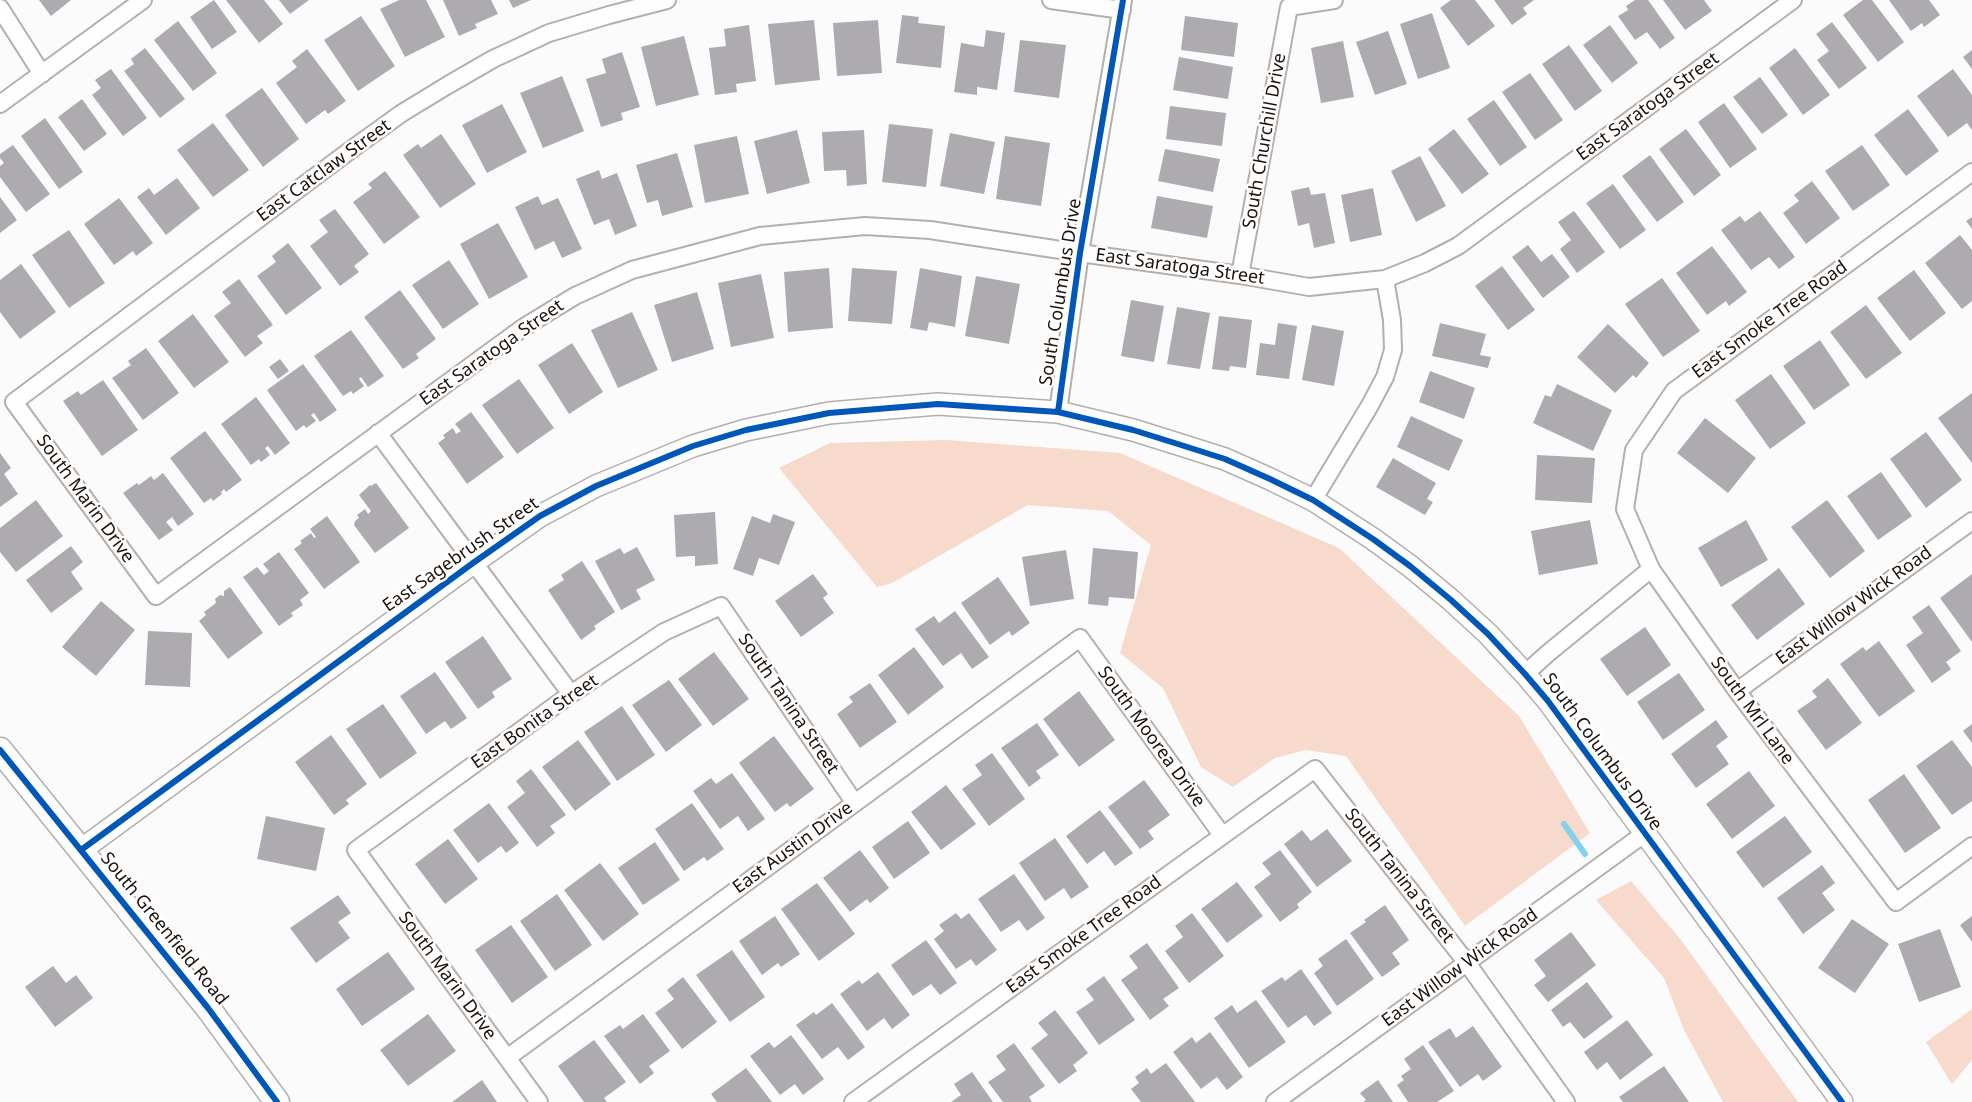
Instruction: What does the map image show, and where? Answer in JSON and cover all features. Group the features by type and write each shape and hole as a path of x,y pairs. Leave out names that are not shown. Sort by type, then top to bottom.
{"main road":[{"name":"South Greenfield Road","path":"0,750 208,1008 277,1102"}],"street":[{"path":"0,104 143,0"},
{"name":"East Catclaw Street","path":"14,402 402,113 493,59 549,33 667,0"},
{"path":"1052,0 1123,5"},
{"name":"South Churchill Drive","path":"1240,274 1289,7 1334,0"},
{"name":"East Saratoga Street","path":"156,596 524,327 575,296 632,270 760,236 865,226 930,230 1240,274 1309,287 1385,279 1425,263 1458,246 1793,0"},
{"name":"South Columbus Drive","path":"1123,5 1080,253 1058,412 1133,430 1225,459 1313,500 1410,566 1488,634 1548,701 1842,1102"},
{"path":"0,8 42,74"},
{"name":"East Smoke Tree Road","path":"1625,509 1635,450 1674,392 1972,172"},
{"path":"1313,500 1369,407 1384,377 1393,350 1392,320 1385,279"},
{"name":"South Marin Drive","path":"14,402 156,596"},
{"name":"East Sagebrush Street","path":"81,850 473,563 540,516 596,486 674,453 746,430 829,413 938,404 1058,412"},
{"path":"378,434 571,694"},
{"name":"South Mrl Lane","path":"1625,509 1651,569 1737,691 1896,902 1972,846"},
{"name":"East Willow Wick Road","path":"1737,691 1972,521"},
{"path":"1525,674 1651,569"},
{"name":"East Bonita Street","path":"356,850 571,694 664,633 721,606"},
{"name":"South Tanina Street","path":"721,606 854,802"},
{"name":"East Austin Drive","path":"507,1058 1080,638"},
{"name":"South Moorea Drive","path":"1080,638 1222,835"},
{"name":"East Smoke Tree Road","path":"854,1102 1315,769"},
{"name":"South Tanina Street","path":"1315,769 1467,963 1566,1102"},
{"name":"East Willow Wick Road","path":"1275,1102 1644,834"},
{"name":"South Marin Drive","path":"356,850 538,1102"}],"shaded area":[{"path":"946,440 1120,453 1339,548 1519,716 1590,833 1465,926 1346,756 1306,750 1275,758 1233,787 1201,767 1163,688 1120,653 1151,545 1108,511 1028,505 892,583 877,587 779,468 830,443"},
{"path":"1631,881 1681,940 1798,1102 1723,1102 1684,1030 1664,978 1596,900"},
{"path":"1972,1009 1972,1060 1952,1084 1926,1042"}],"building":[{"path":"39,0 71,0 51,16"},
{"path":"214,0 237,32 212,49 190,17"},
{"path":"226,0 264,0 283,24 259,43"},
{"path":"279,0 309,0 290,14"},
{"path":"399,0 426,0 445,37 405,57 380,9"},
{"path":"443,0 491,0 498,14 475,24 477,28 459,36"},
{"path":"509,0 531,0 513,8"},
{"path":"1451,0 1475,0 1495,26 1468,46 1440,8"},
{"path":"1494,0 1534,0 1523,8 1527,14 1512,25"},
{"path":"1635,0 1648,0 1675,38 1660,49 1647,32 1635,40 1618,16 1628,10 1626,6"},
{"path":"1663,0 1704,0 1712,11 1685,30"},
{"path":"1863,0 1872,0 1904,42 1878,62 1843,15"},
{"path":"1889,0 1929,0 1940,15 1924,27 1922,23 1911,31"},
{"path":"1432,13 1450,68 1418,79 1400,24"},
{"path":"902,15 919,17 918,23 945,26 941,68 896,63"},
{"path":"361,16 395,66 358,91 324,40"},
{"path":"1185,16 1238,23 1234,57 1181,50"},
{"path":"814,20 820,80 775,85 768,24"},
{"path":"878,20 882,73 837,76 833,23"},
{"path":"178,21 217,73 193,91 154,40"},
{"path":"1832,22 1867,68 1839,89 1817,60 1829,51 1816,34"},
{"path":"749,25 756,81 736,84 737,92 715,95 709,48 726,46 724,29"},
{"path":"1610,25 1638,63 1612,83 1583,45"},
{"path":"986,30 1005,33 997,90 977,87 977,95 954,92 961,43 984,47"},
{"path":"1388,31 1407,84 1375,95 1356,42"},
{"path":"684,36 699,95 656,106 641,47"},
{"path":"1020,40 1066,45 1059,98 1014,92"},
{"path":"1343,41 1354,97 1321,103 1311,48"},
{"path":"1569,45 1602,91 1575,111 1542,64"},
{"path":"145,48 185,99 160,118 124,71 134,64 131,59"},
{"path":"1795,48 1830,95 1803,115 1769,68"},
{"path":"307,49 346,101 328,114 325,110 306,124 276,83 297,67 292,61"},
{"path":"1972,50 1972,69 1963,57"},
{"path":"622,52 640,107 621,113 623,120 601,127 586,79 606,73 602,59"},
{"path":"1179,57 1233,67 1228,99 1173,90"},
{"path":"111,69 147,118 123,136 92,95 101,88 95,80"},
{"path":"1953,69 1972,95 1972,130 1967,123 1948,137 1917,96"},
{"path":"1530,73 1563,120 1535,140 1502,92"},
{"path":"562,76 584,131 543,148 520,93"},
{"path":"1760,77 1788,115 1762,134 1733,97"},
{"path":"262,88 299,139 263,167 225,115"},
{"path":"82,99 107,134 84,151 58,117"},
{"path":"1494,100 1527,147 1500,166 1467,119"},
{"path":"1724,103 1757,149 1730,168 1698,122"},
{"path":"502,104 527,152 487,173 462,125"},
{"path":"1170,106 1226,113 1222,146 1166,139"},
{"path":"1908,109 1939,151 1906,176 1874,135"},
{"path":"45,118 83,172 59,189 21,136"},
{"path":"213,123 249,170 213,197 177,150"},
{"path":"889,124 933,129 926,187 882,182"},
{"path":"1454,129 1489,174 1462,194 1428,149"},
{"path":"1686,129 1721,175 1694,196 1659,149"},
{"path":"797,130 810,183 767,194 754,141"},
{"path":"864,130 867,184 847,186 846,170 824,171 822,132"},
{"path":"950,133 995,142 984,194 940,186"},
{"path":"441,134 476,184 440,208 403,155 418,144 421,148"},
{"path":"737,136 749,194 705,203 694,145"},
{"path":"1005,136 1050,143 1041,206 996,199"},
{"path":"13,145 50,194 26,212 0,177 0,166 4,163 0,154"},
{"path":"1862,145 1890,185 1853,211 1825,171"},
{"path":"1165,149 1220,159 1213,192 1158,181"},
{"path":"677,153 693,207 662,216 658,200 647,203 636,165"},
{"path":"1650,155 1684,202 1657,222 1622,176"},
{"path":"1420,156 1446,206 1416,222 1391,171"},
{"path":"599,170 602,179 617,173 637,226 615,235 609,219 594,225 576,179"},
{"path":"385,171 420,217 384,244 353,202 372,188 368,184"},
{"path":"177,178 200,208 166,235 137,197 149,188 154,195"},
{"path":"1812,181 1840,218 1806,244 1783,213 1799,201 1794,195"},
{"path":"1613,184 1646,230 1620,249 1586,203"},
{"path":"1309,187 1311,195 1325,193 1335,243 1314,248 1309,223 1298,226 1291,191"},
{"path":"1373,188 1382,235 1350,242 1341,195"},
{"path":"538,196 542,205 558,198 582,249 562,258 554,241 535,250 515,207"},
{"path":"1157,196 1213,206 1207,238 1151,228"},
{"path":"0,197 17,220 0,233"},
{"path":"119,198 153,243 136,256 133,251 114,265 84,224"},
{"path":"335,209 369,254 354,266 359,272 340,286 310,246 328,232 319,220"},
{"path":"1574,211 1605,252 1577,273 1560,249 1571,240 1558,222"},
{"path":"1760,211 1795,257 1779,269 1769,257 1751,270 1721,230 1740,216 1745,222"},
{"path":"1972,217 1972,229 1966,221"},
{"path":"498,223 528,277 489,299 460,244"},
{"path":"69,230 105,283 69,308 32,255"},
{"path":"1960,235 1972,250 1972,301 1962,309 1925,263"},
{"path":"288,243 322,288 286,315 257,276 276,262 272,256"},
{"path":"1528,245 1541,262 1552,254 1570,277 1543,298 1512,257"},
{"path":"1712,246 1747,292 1729,306 1726,301 1707,315 1676,273"},
{"path":"449,260 479,304 443,329 412,285"},
{"path":"21,264 56,312 20,339 0,312 0,280"},
{"path":"1502,266 1535,310 1508,330 1475,286"},
{"path":"829,268 833,328 788,332 784,272"},
{"path":"852,268 897,271 892,324 848,321"},
{"path":"920,268 962,276 955,327 929,322 927,331 910,328"},
{"path":"1914,270 1946,313 1910,341 1877,298"},
{"path":"761,274 774,338 731,347 718,283"},
{"path":"976,276 1020,284 1009,344 965,336"},
{"path":"1662,278 1700,331 1663,357 1625,304"},
{"path":"239,279 273,325 257,336 263,343 245,357 214,316 231,303 222,292"},
{"path":"400,290 436,339 416,354 419,358 403,369 364,317"},
{"path":"697,292 714,349 672,362 654,305"},
{"path":"1131,300 1164,306 1154,362 1121,356"},
{"path":"1866,305 1902,353 1866,379 1830,332"},
{"path":"1177,307 1210,313 1200,369 1167,364"},
{"path":"632,312 658,370 618,388 591,330"},
{"path":"193,314 229,362 194,388 158,341"},
{"path":"1219,316 1252,320 1246,368 1230,366 1229,371 1212,369"},
{"path":"1278,323 1297,326 1289,379 1256,375 1260,343 1275,345"},
{"path":"1440,323 1486,334 1480,355 1491,357 1488,368 1432,356"},
{"path":"1608,324 1649,363 1636,378 1633,375 1615,393 1577,357"},
{"path":"1312,325 1344,331 1334,386 1302,380"},
{"path":"351,330 384,376 368,387 361,377 359,379 364,386 353,394 351,391 343,396 314,356"},
{"path":"1820,340 1850,385 1814,410 1783,366"},
{"path":"572,343 603,392 569,414 538,365"},
{"path":"146,348 179,393 143,420 112,378 131,365 128,361"},
{"path":"280,359 289,371 278,379 269,367"},
{"path":"303,364 337,410 320,422 314,413 311,415 316,421 296,431 267,390"},
{"path":"1430,371 1475,388 1464,419 1419,402"},
{"path":"1771,374 1806,423 1770,449 1735,400"},
{"path":"519,379 554,428 517,454 482,405"},
{"path":"103,380 138,430 102,456 63,401 78,391 81,395"},
{"path":"1557,384 1612,410 1593,451 1533,423 1545,395 1551,397"},
{"path":"1972,393 1972,463 1938,418"},
{"path":"256,397 290,443 275,455 268,446 265,448 270,455 261,462 259,459 251,465 221,424"},
{"path":"471,412 504,457 467,484 438,443 445,438 443,435 453,428 456,434 461,431 455,424"},
{"path":"1411,416 1463,440 1449,471 1397,447"},
{"path":"1705,418 1756,458 1728,493 1677,453"},
{"path":"205,431 242,480 226,492 224,489 222,494 213,501 211,498 204,503 170,458"},
{"path":"1926,432 1962,480 1926,508 1890,459"},
{"path":"0,453 11,468 4,474 18,494 0,507"},
{"path":"1537,455 1595,458 1592,503 1535,500"},
{"path":"1393,458 1436,483 1427,499 1433,502 1425,515 1376,487"},
{"path":"1881,472 1912,516 1878,540 1847,496"},
{"path":"163,473 194,514 178,526 172,517 166,522 173,530 159,540 123,493 151,476 154,480"},
{"path":"376,483 409,528 375,553 354,525 359,518 357,515 365,509 368,514 371,511 359,495 370,485"},
{"path":"36,500 63,536 16,572 0,552 0,528"},
{"path":"1827,500 1865,551 1830,578 1791,527"},
{"path":"715,512 718,564 695,566 695,556 676,557 674,515"},
{"path":"773,514 795,522 779,565 759,558 753,576 733,569 752,516 770,523"},
{"path":"327,516 360,562 324,589 294,549 311,533 314,538 316,537 310,529"},
{"path":"1590,520 1598,564 1539,575 1531,531"},
{"path":"1746,520 1768,560 1721,587 1698,548"},
{"path":"71,546 83,562 71,572 83,589 51,613 26,580"},
{"path":"637,547 655,580 636,590 641,599 621,610 595,561 620,548 624,554"},
{"path":"1093,548 1138,552 1134,599 1109,597 1108,606 1088,604"},
{"path":"1066,550 1074,599 1030,606 1022,557"},
{"path":"279,552 309,593 300,600 303,605 291,613 293,616 279,626 243,577 257,567 264,575 269,571 263,564"},
{"path":"582,561 615,612 594,626 596,629 581,640 548,590 564,580 561,575"},
{"path":"1779,568 1805,604 1757,640 1731,605"},
{"path":"813,574 828,594 823,598 834,613 801,637 775,601"},
{"path":"1972,574 1972,642 1940,598"},
{"path":"998,577 1030,623 1012,636 1009,631 990,645 961,603"},
{"path":"230,587 263,633 228,659 199,621 206,615 204,612 216,603 215,599 220,595 224,596 224,591"},
{"path":"101,601 135,630 96,676 62,647"},
{"path":"1929,605 1961,651 1946,662 1951,669 1932,683 1906,645 1923,633 1912,617"},
{"path":"955,611 989,657 972,669 961,653 943,666 915,629 934,616 939,623"},
{"path":"1645,627 1671,665 1627,696 1600,659"},
{"path":"148,631 192,633 190,687 145,685"},
{"path":"483,636 512,679 492,692 495,697 478,709 445,662"},
{"path":"1879,641 1915,691 1879,717 1840,664 1863,647 1866,651"},
{"path":"914,647 944,687 908,715 878,675"},
{"path":"714,652 749,699 713,726 678,679"},
{"path":"435,672 467,718 451,729 445,721 426,734 400,696"},
{"path":"1679,673 1705,710 1663,740 1637,702"},
{"path":"1828,678 1862,723 1826,750 1797,711 1817,697 1812,691"},
{"path":"669,680 702,725 666,752 632,705"},
{"path":"870,683 897,722 860,748 837,714 853,702 849,697"},
{"path":"1079,691 1115,740 1079,767 1043,719"},
{"path":"383,704 417,753 380,779 346,729"},
{"path":"622,706 655,755 617,781 584,732"},
{"path":"1716,720 1728,737 1716,746 1729,764 1696,788 1671,754"},
{"path":"1037,723 1059,755 1036,771 1041,778 1029,787 1001,748"},
{"path":"1972,724 1972,743 1963,731"},
{"path":"331,735 367,784 346,800 349,804 334,815 295,762"},
{"path":"774,736 814,789 790,807 787,803 775,812 739,763"},
{"path":"578,740 611,784 575,811 542,767"},
{"path":"1952,740 1972,767 1972,801 1952,815 1916,766"},
{"path":"992,753 1025,799 989,826 962,789 982,775 975,765"},
{"path":"531,769 566,815 550,826 555,833 537,847 507,807 525,793 516,781"},
{"path":"1749,771 1775,806 1732,839 1706,804"},
{"path":"732,773 765,819 748,831 738,816 720,829 693,791 711,778 716,784"},
{"path":"1904,774 1941,828 1905,853 1868,800"},
{"path":"1144,780 1170,815 1148,831 1154,839 1140,849 1108,807"},
{"path":"946,785 976,824 941,850 911,812"},
{"path":"489,803 519,843 506,853 501,846 478,863 453,830"},
{"path":"692,803 724,849 707,861 704,857 684,871 655,829"},
{"path":"1100,810 1133,853 1115,866 1104,851 1087,864 1066,836"},
{"path":"266,816 325,828 316,871 257,859"},
{"path":"1785,816 1812,852 1763,888 1736,852"},
{"path":"908,821 930,853 894,879 872,847"},
{"path":"1327,829 1352,861 1317,887 1284,844 1302,830 1311,841"},
{"path":"1055,838 1089,887 1071,899 1064,888 1045,901 1019,863"},
{"path":"448,839 478,879 445,904 415,864"},
{"path":"655,842 680,880 643,905 618,868"},
{"path":"860,850 889,888 870,903 867,899 850,912 823,878"},
{"path":"1280,850 1312,892 1297,904 1299,908 1280,922 1254,887 1271,874 1262,863"},
{"path":"600,863 639,914 603,941 564,890"},
{"path":"1822,865 1835,883 1822,893 1835,910 1803,934 1777,898"},
{"path":"1014,874 1045,918 1027,931 1019,920 1001,932 978,899"},
{"path":"1237,882 1263,916 1227,943 1201,909"},
{"path":"817,883 855,934 819,961 781,909"},
{"path":"557,894 592,945 555,971 520,921"},
{"path":"338,895 351,913 338,922 350,938 316,963 290,928"},
{"path":"1385,905 1409,940 1392,953 1400,964 1382,977 1350,933"},
{"path":"956,913 961,919 969,913 997,950 976,966 971,959 956,969 934,939 944,931 939,925"},
{"path":"1192,913 1224,956 1189,983 1165,951 1183,937 1175,926"},
{"path":"775,916 800,954 781,967 778,963 762,975 739,941"},
{"path":"1972,916 1972,942 1960,925"},
{"path":"1852,919 1889,944 1855,993 1818,968"},
{"path":"511,925 548,977 512,1003 475,950"},
{"path":"1940,929 1961,987 1919,1002 1898,944"},
{"path":"1571,932 1596,965 1548,1002 1534,985 1546,976 1534,960"},
{"path":"1346,939 1374,979 1337,1006 1314,973 1323,966 1318,959"},
{"path":"926,940 957,983 940,995 931,984 913,996 891,965"},
{"path":"1147,943 1179,988 1163,999 1169,1006 1150,1020 1121,980 1138,968 1129,956"},
{"path":"732,950 765,997 730,1022 696,975"},
{"path":"388,952 415,989 362,1026 336,989"},
{"path":"53,966 66,983 76,975 93,998 55,1027 25,987"},
{"path":"1301,969 1332,1013 1314,1026 1306,1015 1288,1028 1261,991 1282,977 1285,981"},
{"path":"878,972 910,1015 892,1029 884,1018 867,1031 840,994 859,980 862,984"},
{"path":"1104,976 1135,1020 1099,1045 1076,1012 1094,1000 1086,989"},
{"path":"683,977 717,1022 682,1049 655,1013 674,999 667,990"},
{"path":"1587,982 1613,1017 1584,1039 1570,1022 1563,1027 1551,1010"},
{"path":"1256,1000 1286,1042 1249,1068 1214,1018 1232,1005 1237,1013"},
{"path":"832,1003 865,1047 848,1060 838,1047 822,1059 796,1025 814,1012 816,1015"},
{"path":"1055,1010 1088,1053 1073,1065 1077,1071 1059,1084 1031,1048 1048,1035 1038,1023"},
{"path":"428,1014 456,1051 408,1086 380,1050"},
{"path":"643,1014 670,1051 649,1066 654,1073 640,1084 604,1036 620,1025 623,1029"},
{"path":"1627,1020 1653,1055 1620,1080 1607,1062 1597,1070 1584,1052"},
{"path":"1473,1026 1502,1067 1483,1081 1478,1074 1460,1087 1428,1042 1450,1028 1456,1038"},
{"path":"1210,1032 1243,1077 1227,1090 1217,1077 1201,1089 1173,1052 1192,1037 1196,1043"},
{"path":"791,1035 824,1079 803,1095 795,1084 780,1095 750,1056 769,1042 774,1048"},
{"path":"594,1040 626,1082 604,1098 607,1102 584,1102 558,1066"},
{"path":"1014,1043 1045,1086 1029,1097 1032,1102 1003,1102 988,1082 1006,1070 996,1056"},
{"path":"1423,1045 1454,1091 1437,1102 1408,1102 1397,1085 1404,1080 1401,1076 1411,1069 1404,1059"},
{"path":"1166,1063 1195,1102 1141,1102 1131,1089 1139,1083 1135,1077 1147,1068 1151,1074"},
{"path":"1664,1066 1689,1102 1623,1102 1619,1097"},
{"path":"746,1068 772,1102 717,1102 711,1094"},
{"path":"972,1072 993,1102 951,1102 961,1095 954,1084"},
{"path":"482,1080 497,1102 452,1102"},
{"path":"1378,1080 1393,1102 1363,1102 1366,1100 1360,1093"}],"waterway":[{"path":"1564,824 1585,854"}],"cycle path":[{"path":"1058,412 1080,253 1123,0"},
{"path":"81,850 473,563 540,516 596,486 693,446 746,430 829,413 938,404 1058,412 1133,430 1181,445 1225,459 1270,479 1313,500 1373,539 1451,600 1488,634 1548,701 1842,1102"},
{"path":"0,750 208,1008 277,1102"}]}
